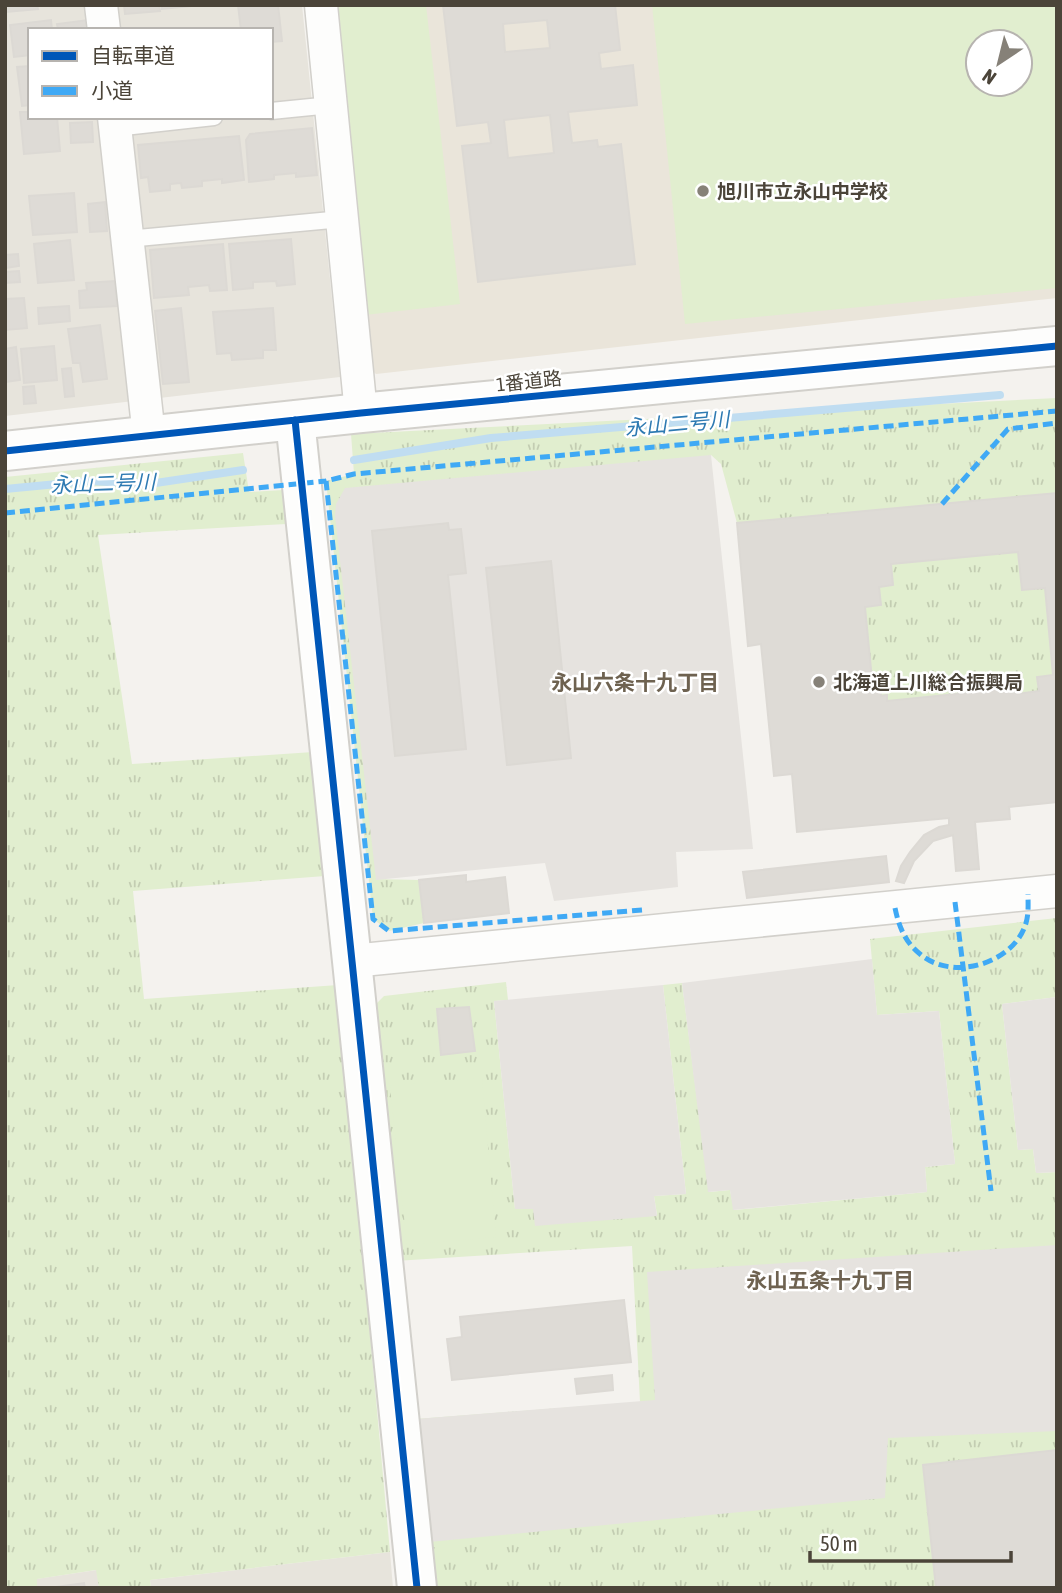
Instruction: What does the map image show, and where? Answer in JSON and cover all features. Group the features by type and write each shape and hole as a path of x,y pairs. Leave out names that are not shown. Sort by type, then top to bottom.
{"street":[{"path":"102,5 104,28"},
{"path":"321,5 361,413"},
{"path":"114,123 149,436"},
{"name":"1番道路","path":"5,451 361,413 1057,345"},
{"path":"295,420 417,1588"},
{"path":"352,961 1057,891"}],"lane":[{"path":"273,111 331,105"},
{"path":"114,123 181,119"},
{"path":"127,239 342,219"}],"shaded area":[{"path":"5,5 302,5 340,377 5,416"},
{"name":"旭川市立永山中学校","path":"332,5 1057,5 1057,298 376,374 367,366"},
{"path":"711,455 753,849 676,852 678,887 554,901 545,863 376,880 335,516 336,504 345,488"},
{"path":"872,959 877,1015 939,1011 955,1164 925,1167 927,1192 733,1210 730,1190 708,1192 682,983"},
{"path":"663,985 686,1194 654,1196 657,1216 535,1226 533,1209 515,1209 494,1001"},
{"path":"1057,997 1057,1172 1036,1173 1033,1149 1018,1150 1002,1004"},
{"path":"1057,1245 1057,1431 888,1438 885,1498 429,1542 416,1419 655,1400 647,1272"},
{"path":"390,1552 393,1588 151,1588 150,1580"},
{"path":"97,1570 99,1588 37,1588 36,1579"}],"green space":[{"path":"335,5 426,5 460,304 365,315"},
{"path":"652,5 1057,5 1057,288 685,324"},
{"path":"1057,398 1057,493 737,523 721,464 711,455 376,879 419,880 424,923 389,931 373,919 326,481 354,474 351,434"},
{"path":"243,453 249,492 283,490 286,524 98,535 132,764 313,752 325,876 133,891 144,999 338,985 390,1552 150,1580 151,1588 99,1588 96,1570 37,1579 37,1588 5,1588 5,477"},
{"path":"1018,552 1022,590 1045,588 1053,675 1037,677 1039,691 1017,694 1016,688 887,701 887,695 881,696 880,690 873,690 865,607 881,605 879,587 893,585 891,564"},
{"path":"1057,918 1057,997 1002,1004 1018,1150 1033,1149 1036,1173 1057,1172 1057,1588 434,1588 416,1419 640,1402 632,1246 395,1261 373,1010 377,1003 384,996 506,982 508,1000 494,1001 515,1209 657,1215 654,1196 686,1194 663,985 682,983 709,1192 730,1190 734,1210 927,1192 925,1167 955,1164 939,1011 877,1015 870,939"},
{"path":"482,1078 496,1237 407,1245 390,1086"}],"building":[{"path":"5,5 37,5 38,9 6,12"},
{"path":"124,5 159,5 160,11 125,14"},
{"path":"162,5 202,5 162,9"},
{"path":"238,5 278,5 282,41 273,42 273,28 241,28"},
{"path":"443,5 615,5 620,50 599,53 601,69 633,65 637,105 568,112 572,143 597,140 598,147 621,144 635,264 478,282 462,146 491,143 488,122 457,126","holes":["547,20 550,48 505,52 503,24","550,115 554,153 508,158 504,120"]},
{"path":"51,20 52,28 28,28 28,55 14,57 10,25"},
{"path":"88,20 89,28 58,28 57,24"},
{"path":"28,66 28,105 22,106 17,67"},
{"path":"20,112 28,112 28,119 57,119 60,151 24,154"},
{"path":"92,122 93,142 71,143 70,123"},
{"path":"312,128 317,175 274,175 274,179 249,182 246,140 250,134"},
{"path":"239,136 244,180 222,183 222,179 202,181 202,186 182,188 181,183 170,184 170,190 150,192 148,177 141,178 138,145"},
{"path":"74,193 77,232 33,235 29,196"},
{"path":"105,202 107,231 90,232 88,204"},
{"path":"291,239 295,284 277,286 276,281 253,282 253,288 233,290 229,244"},
{"path":"70,240 74,280 38,283 34,244"},
{"path":"223,244 227,290 210,291 209,285 188,287 189,295 154,298 150,250"},
{"path":"18,254 19,266 5,268 5,255"},
{"path":"19,271 20,282 5,283 5,272"},
{"path":"115,281 117,306 80,308 79,291 87,290 86,283"},
{"path":"24,298 27,328 5,330 5,299"},
{"path":"69,306 70,321 39,324 38,308"},
{"path":"181,308 189,382 163,384 155,311"},
{"path":"273,308 276,350 263,350 263,358 232,360 231,353 217,354 213,312"},
{"path":"100,325 107,379 83,382 80,363 73,363 68,329"},
{"path":"54,346 57,380 24,383 21,349"},
{"path":"16,347 20,380 5,382 5,349"},
{"path":"71,368 74,396 65,397 62,369"},
{"path":"34,386 36,403 24,404 23,387"},
{"name":"北海道上川総合振興局","path":"1057,493 1057,802 1009,807 1010,819 975,822 979,869 956,871 953,835 933,841 914,861 904,883 896,881 910,852 924,835 949,825 949,818 797,832 792,774 774,776 761,644 748,646 737,523","holes":["1018,552 1022,590 1045,588 1053,675 1037,677 1039,691 1017,694 1016,688 887,701 887,695 881,696 880,689 873,690 865,607 881,605 879,587 893,585 891,564"]},
{"path":"448,523 449,530 461,529 466,573 448,575 466,749 395,756 372,531"},
{"path":"551,561 571,758 507,765 486,568"},
{"path":"886,856 889,882 747,898 743,872"},
{"path":"466,875 466,882 505,877 509,913 424,923 419,880"},
{"path":"469,1007 475,1051 441,1055 437,1009"},
{"path":"624,1300 631,1362 452,1380 447,1339 462,1337 460,1317"},
{"path":"612,1375 613,1390 577,1394 575,1379"},
{"path":"1057,1450 1057,1588 936,1588 923,1465"},
{"path":"84,1583 85,1588 49,1588"}],"waterway":[{"name":"永山二号川","path":"354,460 491,438 1000,395"},
{"name":"永山二号川","path":"5,489 89,481 149,484 243,470"}],"marked path":[{"path":"642,910 389,931 373,919 326,481 354,474 1057,411"},
{"path":"942,504 1008,429 1057,423"},
{"path":"5,513 326,481"},
{"path":"895,908 903,934 920,954 933,962 963,967 994,959 1018,940 1027,918 1028,894"},
{"path":"955,902 991,1191"}],"cycle path":[{"path":"5,451 361,413 1057,346"},
{"path":"295,420 417,1588"}],"place":[{"name":"旭川市立永山中学校","path":"703,191"},
{"name":"北海道上川総合振興局","path":"819,682"}],"district":[{"name":"永山六条十九丁目","path":"635,682"},
{"name":"永山五条十九丁目","path":"830,1280"}]}
